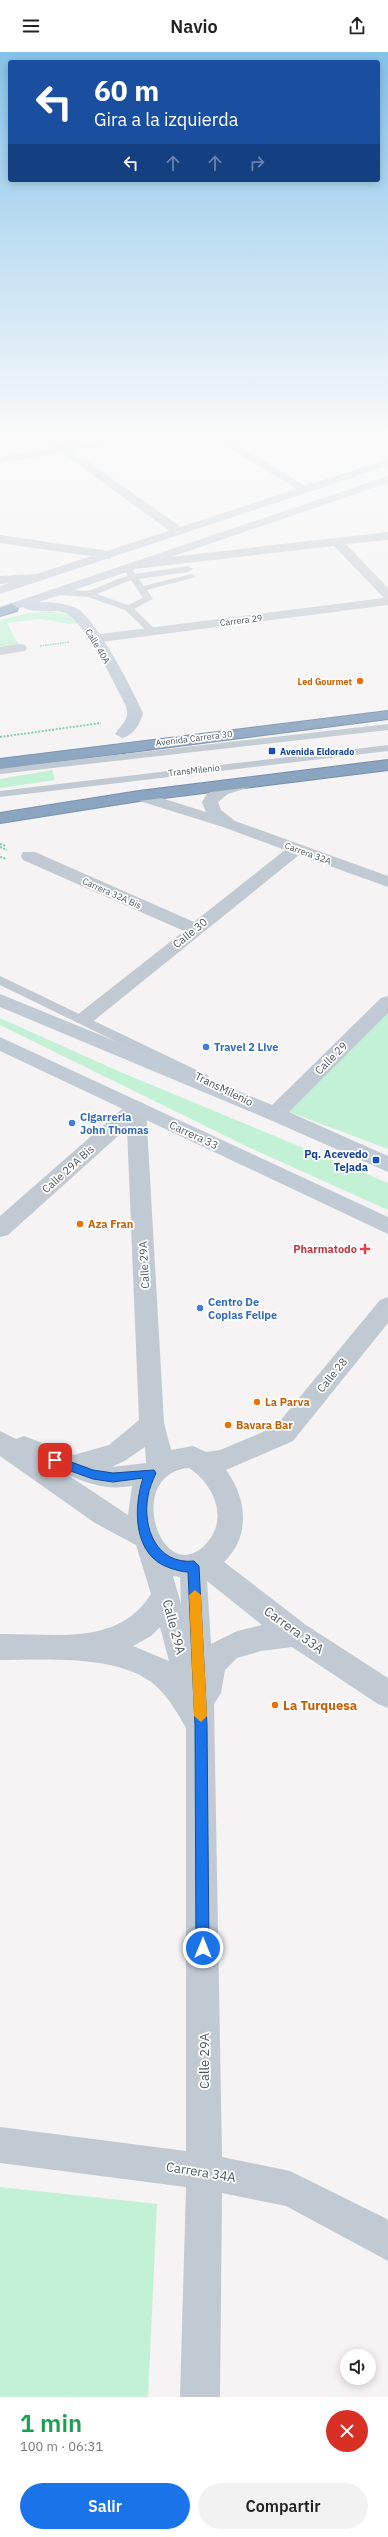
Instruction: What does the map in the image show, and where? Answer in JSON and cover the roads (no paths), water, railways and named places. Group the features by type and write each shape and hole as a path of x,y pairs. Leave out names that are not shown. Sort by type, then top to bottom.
{"highway":[{"path":"309,710 388,702"},
{"name":"Avenida Carrera 30","path":"0,764 54,755 388,715"},
{"name":"Avenida Carrera 30","path":"0,750 176,727"},
{"path":"0,759 54,755"},
{"path":"0,818 139,796 388,765"},
{"path":"0,806 31,802 139,796"}],"main road":[{"path":"0,590 142,543"},
{"path":"4,610 132,570 207,543"},
{"name":"Calle 40A","path":"4,610 38,606 71,611 84,623 136,713 134,721 122,734"},
{"path":"0,1000 275,1114 388,1166"},
{"name":"Carrera 33","path":"0,1043 388,1226"}],"street":[{"path":"30,543 109,555"},
{"path":"132,570 186,564 328,543"},
{"path":"339,543 388,595"},
{"path":"0,580 36,578"},
{"name":"Carrera 29","path":"93,638 388,601"},
{"path":"0,651 20,648"},
{"name":"Carrera 32A","path":"229,824 214,812 210,802 212,798 225,790 251,782"},
{"name":"Carrera 32A","path":"139,796 229,824 388,882"},
{"name":"Calle 30","path":"84,1019 297,849"},
{"name":"Carrera 32A Bis","path":"29,856 195,929"},
{"name":"Calle 29","path":"275,1114 388,1002"},
{"name":"Calle 29A Bis","path":"0,1229 136,1108"},
{"name":"Calle 29A","path":"136,1108 152,1423 156,1468"},
{"name":"Calle 28","path":"206,1463 223,1460 284,1434 388,1306"},
{"path":"68,1466 101,1461 129,1447 152,1423"},
{"path":"0,1436 68,1466 113,1478 156,1468 173,1458 184,1456 193,1457 206,1463 220,1478 227,1490 230,1501 231,1518 229,1530 218,1550 198,1564 183,1567 167,1562 149,1544 104,1515 0,1442"},
{"path":"149,1544 142,1515 142,1496 156,1468"},
{"name":"Calle 29A","path":"149,1544 201,1725"},
{"name":"Calle 29A","path":"198,1564 201,1725 204,2171 200,2397"},
{"name":"Carrera 33A","path":"198,1564 296,1634 388,1694"},
{"path":"86,1648 132,1635 153,1617 165,1596"},
{"name":"Calle 29A","path":"201,1725 212,1665 221,1653 233,1645 256,1639 296,1634"},
{"path":"0,1647 86,1648 136,1661 160,1671 180,1692 201,1725"},
{"name":"Carrera 34A","path":"0,2145 204,2171 290,2189 372,2231 388,2243"}],"lane":[{"path":"141,589 192,578 186,564"},
{"path":"89,594 132,570 141,589 148,599 128,608"},
{"path":"59,592 89,594 128,608 152,631"},
{"name":"TransMilenio","path":"0,771 388,727"},
{"name":"TransMilenio","path":"0,794 388,748"},
{"name":"TransMilenio","path":"0,980 84,1019 275,1114"}],"place":[{"name":"Led Gourmet","path":"360,681"},
{"name":"Avenida Eldorado","path":"272,751"},
{"name":"Travel 2 Live","path":"206,1047"},
{"name":"Cigarreria John Thomas","path":"72,1123"},
{"name":"Pq. Acevedo Tejada","path":"376,1160"},
{"name":"Aza Fran","path":"80,1224"},
{"name":"Pharmatodo","path":"365,1249"},
{"name":"Centro De Copias Felipe","path":"200,1308"},
{"name":"La Parva","path":"257,1402"},
{"name":"Bavara Bar","path":"228,1425"},
{"name":"La Turquesa","path":"275,1705"}]}
